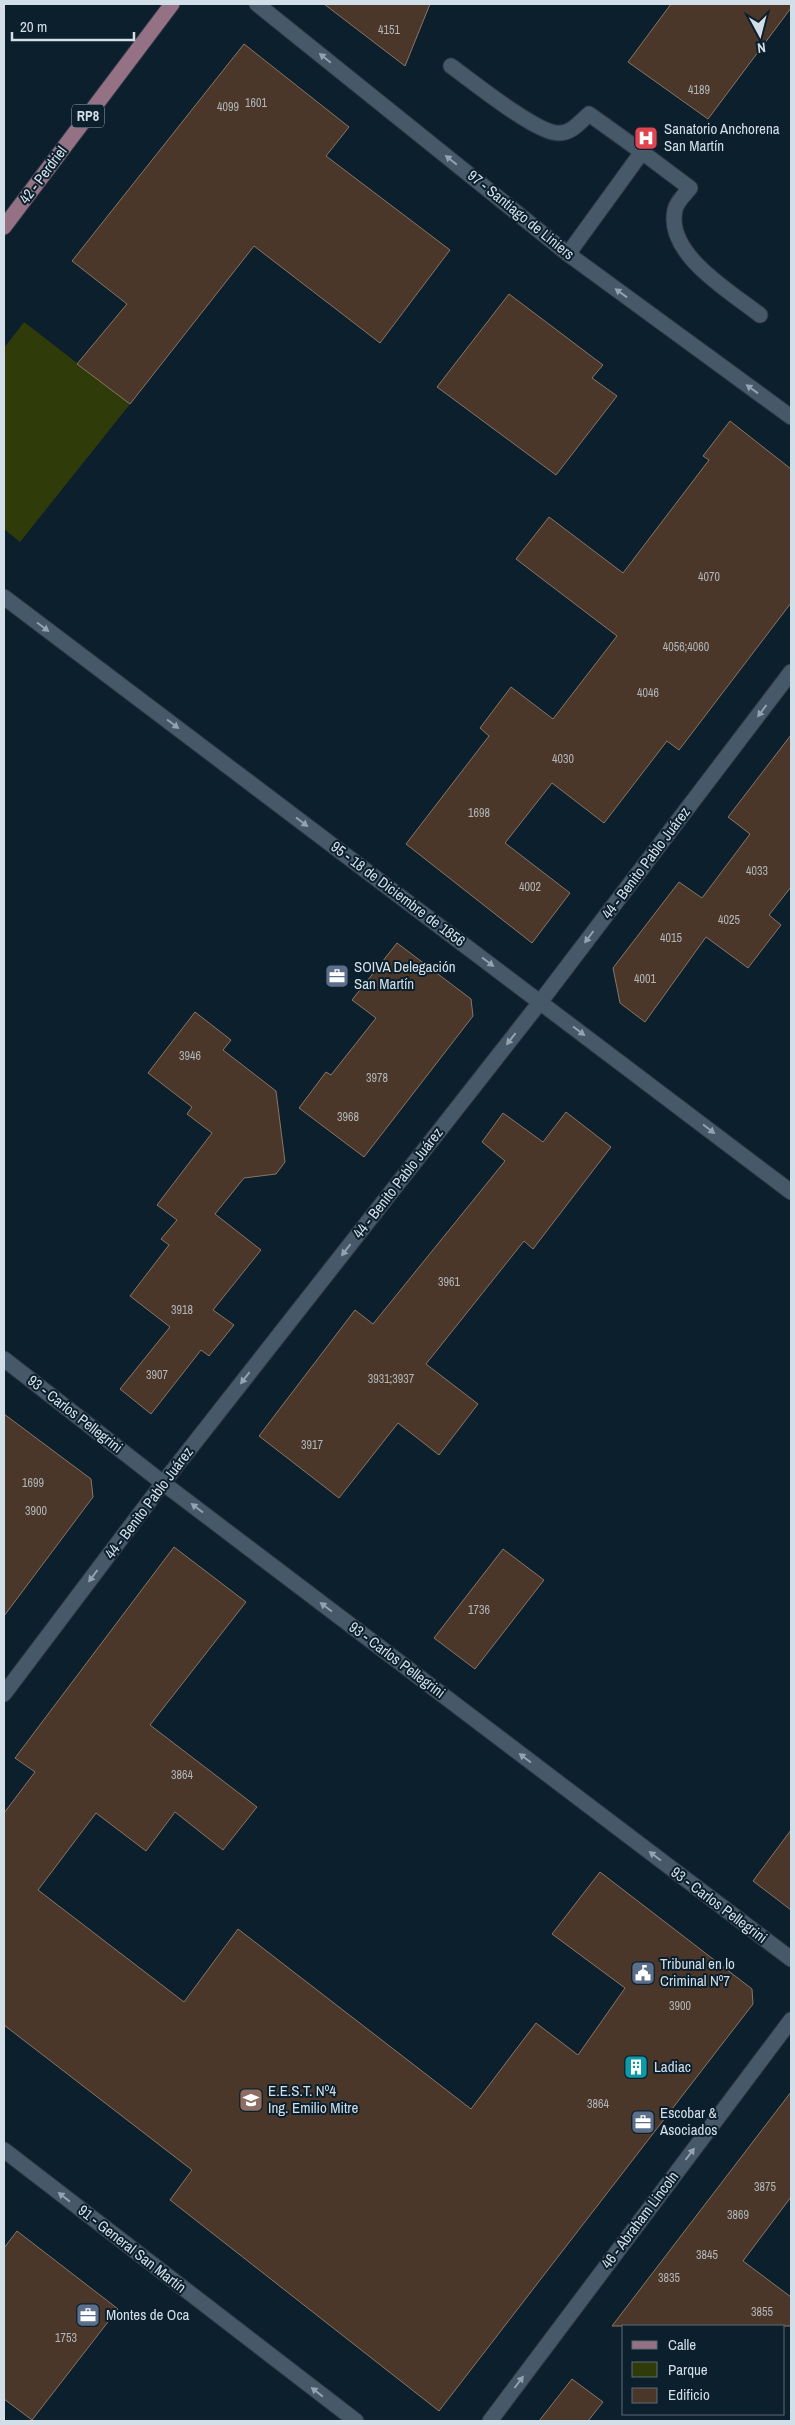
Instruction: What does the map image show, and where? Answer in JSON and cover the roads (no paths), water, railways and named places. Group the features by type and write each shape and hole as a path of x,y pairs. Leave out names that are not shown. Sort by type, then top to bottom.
{"main road":[{"name":"42 - Perdriel","path":"4,227 172,4"}],"street":[{"name":"97 - Santiago de Liniers","path":"257,4 568,254 791,417"},
{"path":"451,66 540,128 558,134 575,128 589,114 690,188 675,210 676,237 692,261 760,316"},
{"path":"568,254 642,152"},
{"name":"95 - 18 de Diciembre de 1856","path":"4,597 541,1001 791,1192"},
{"name":"44 - Benito Pablo Juárez","path":"4,1694 163,1483 541,1001 791,672"},
{"name":"93 - Carlos Pellegrini","path":"4,1359 163,1483 791,1959"},
{"name":"46 - Abraham Lincoln","path":"490,2421 791,2020"},
{"name":"91 - General San Martín","path":"4,2150 356,2421"}],"place":[{"name":"Sanatorio Anchorena San Martín","path":"646,138"},
{"name":"SOIVA Delegación San Martín","path":"337,976"},
{"name":"Tribunal en lo Criminal Nº7","path":"643,1973"},
{"name":"Ladiac","path":"636,2067"},
{"name":"E.E.S.T. Nº4 Ing. Emilio Mitre","path":"251,2100"},
{"name":"Escobar & Asociados","path":"643,2122"},
{"name":"Montes de Oca","path":"88,2315"}]}
